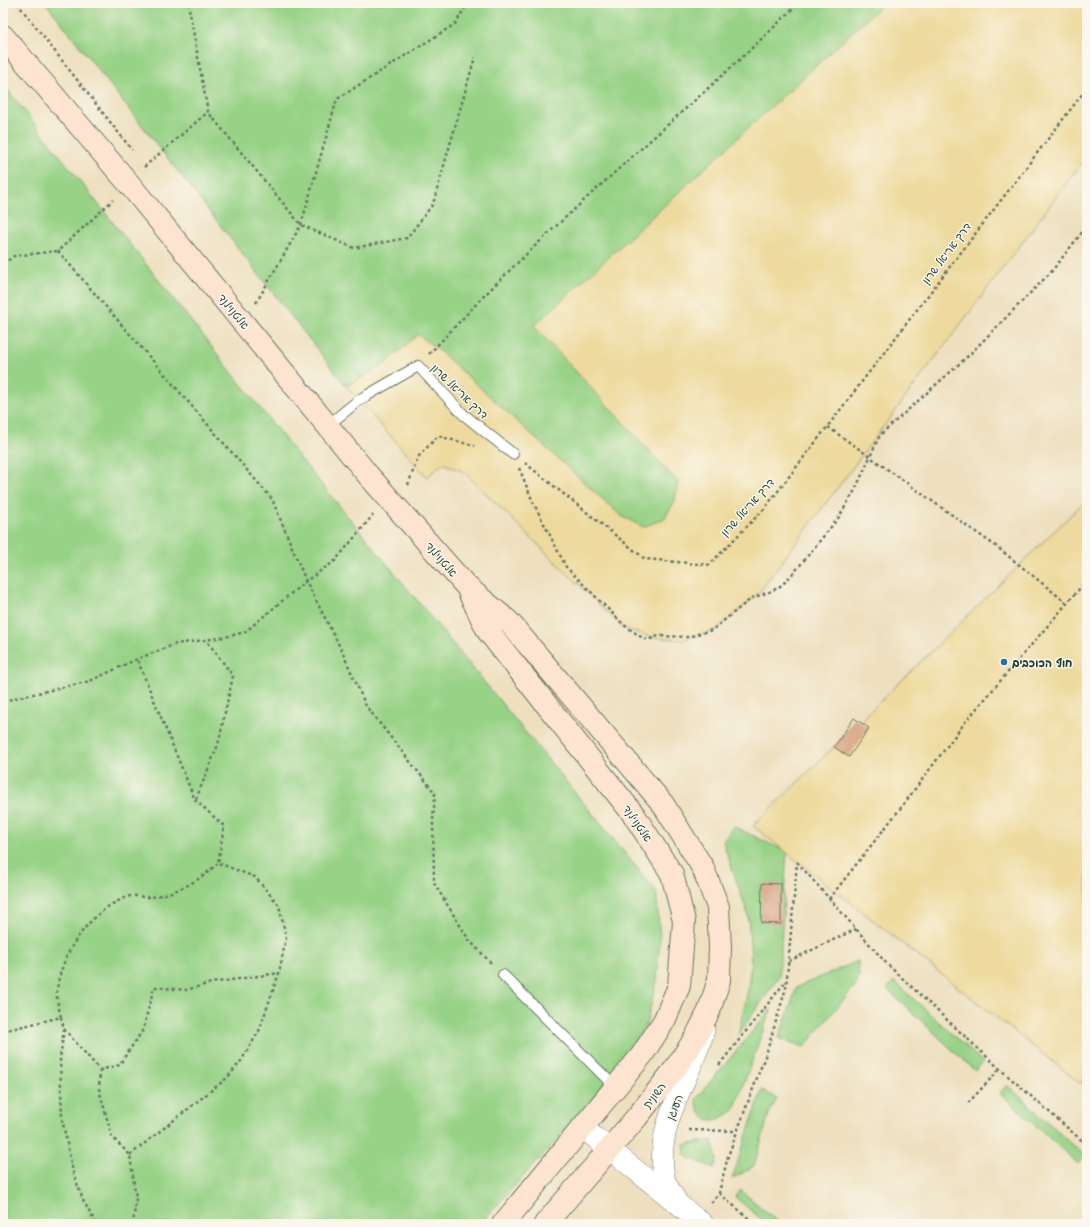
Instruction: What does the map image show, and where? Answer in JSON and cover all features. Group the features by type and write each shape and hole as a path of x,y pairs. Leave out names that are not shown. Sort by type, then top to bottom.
{"street":[{"name":"אלטנוילנד","path":"3,36 130,184 327,426 393,503 466,586 509,622 663,804 703,868 718,907 720,946"},
{"name":"אלטנוילנד","path":"466,586 488,631 634,815 672,874 684,921 679,986 664,1021 642,1055 615,1087"},
{"name":"השונית","path":"545,1224 675,1069 696,1037 709,1011 719,980 720,946"},
{"name":"העוגן","path":"678,1204 664,1178 662,1158 665,1132 672,1109 699,1051 709,1011"},
{"path":"503,1224 615,1087"},
{"name":"העוגן","path":"583,1128 608,1150 701,1222"}],"lane":[{"name":"דרך אריאל שרון","path":"327,426 359,400 418,366 463,414 513,454"},
{"path":"503,975 615,1087"}],"path":[{"path":"188,3 208,112 301,225 354,248 407,238 433,204 475,57"},
{"path":"255,305 301,225 337,99 455,24 468,3"},
{"path":"418,366 506,273 606,180 743,58 799,3"},
{"name":"דרך אריאל שרון","path":"513,454 645,559 709,565 765,508 1087,88"},
{"path":"3,264 14,256 58,251 130,184 145,166 208,112"},
{"path":"513,454 533,502 566,567 624,625 644,639 650,640 658,636 688,637 712,630 752,598 772,591 782,585 797,569 839,517 855,490 880,435 968,356 1051,272 1087,226"},
{"path":"58,251 272,499 306,581 341,649 366,706 435,793 433,821 434,883 469,940 503,975"},
{"path":"828,427 996,547 1068,604"},
{"path":"3,701 90,680 137,658 176,644 207,641 245,632 306,581 335,561 393,503 418,457 438,436 478,446"},
{"path":"829,899 903,805 966,721 1068,604 1087,580"},
{"path":"195,800 218,745 233,676 207,641"},
{"path":"96,1224 83,1200 73,1172 62,1119 60,1058 64,1029 57,991 64,962 95,917 114,902 129,896 150,897 176,891 204,877 218,863 224,826 195,800 137,658"},
{"path":"701,1222 719,1193 736,1131 767,1051 788,980 797,862 887,964 1000,1069 1087,1145"},
{"path":"130,1155 227,1078 241,1061 259,1031 279,973 286,938 279,906 255,877 218,863"},
{"path":"789,961 856,929"},
{"path":"100,1070 119,1065 143,1030 154,987 186,990 211,983 279,973"},
{"path":"719,1065 788,980"},
{"path":"3,1031 61,1017"},
{"path":"64,1029 100,1070 99,1089 112,1137 130,1155 136,1198 133,1224"},
{"path":"968,1102 1000,1069"},
{"path":"681,1129 736,1131"},
{"path":"719,1193 755,1224"}],"green space":[{"path":"46,3 884,3 534,326 678,482 675,501 664,519 643,527 621,516 444,355 418,334 383,366 346,386"},
{"path":"3,84 295,452 656,891 660,937 657,980 646,1025 587,1107 480,1224 3,1224"},
{"path":"733,826 787,852 779,977 738,1035 748,990 751,960 748,915 723,842"},
{"path":"858,961 859,978 856,985 804,1047 779,1038 797,987"},
{"path":"894,981 983,1062 975,1071 887,989"},
{"path":"771,1009 734,1110 715,1120 705,1118 698,1108 696,1099"},
{"path":"1007,1085 1085,1156 1078,1164 1000,1093"},
{"path":"762,1090 777,1098 769,1114 754,1166 732,1179"},
{"path":"712,1140 717,1160 714,1168 685,1156 684,1145"},
{"path":"741,1190 781,1224 767,1224 735,1197"}],"sand":[{"path":"884,3 1087,3 1087,156 757,595 716,630 683,640 650,637 623,628 464,472 443,463 427,477 346,386 383,366 418,334 444,355 621,516 643,527 664,519 675,501 678,482 534,326"},
{"name":"חוף הכוכבים","path":"1087,499 1087,1070 1081,1084 753,826"}],"building":[{"path":"854,718 869,728 849,757 834,747"},
{"path":"762,883 781,884 781,924 761,923"}],"place":[{"name":"חוף הכוכבים","path":"1004,662"}]}
